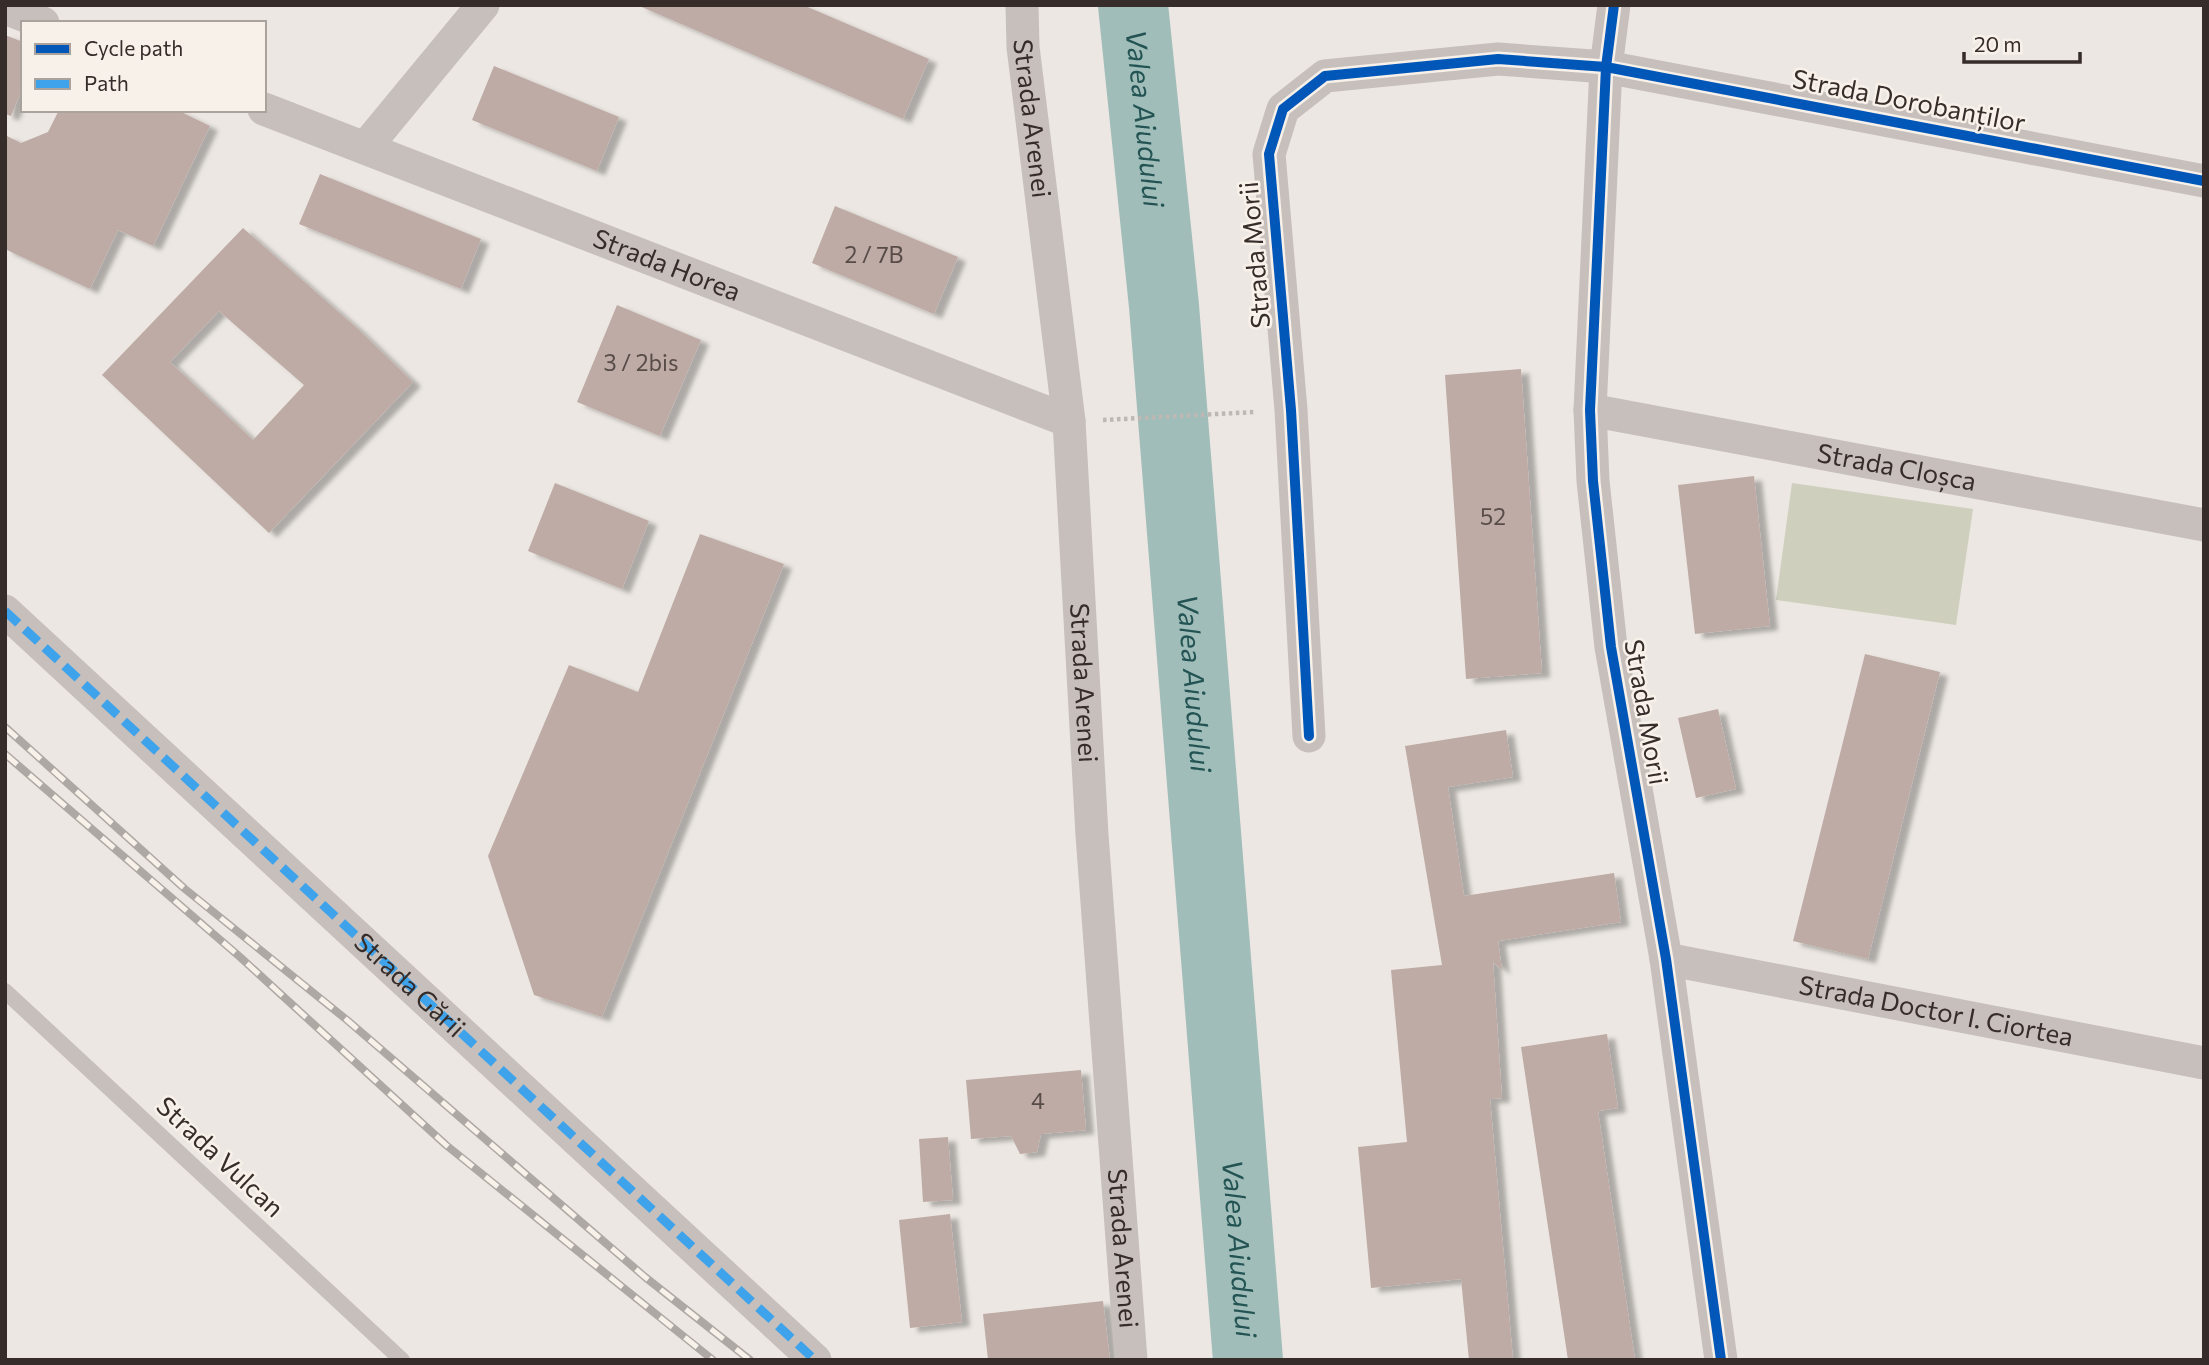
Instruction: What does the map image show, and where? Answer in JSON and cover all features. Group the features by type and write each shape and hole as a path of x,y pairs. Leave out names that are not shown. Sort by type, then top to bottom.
{"street":[{"path":"365,148 483,5"},
{"name":"Strada Arenei","path":"1022,5 1025,61 1069,421 1092,835 1131,1360"},
{"name":"Strada Morii","path":"1614,5 1606,67 1590,410 1598,550 1611,647 1666,959 1721,1360"},
{"path":"5,8 38,21"},
{"name":"Strada Morii","path":"1309,736 1291,410 1269,154 1283,109 1325,76 1498,59 1606,67"},
{"name":"Strada Dorobanților","path":"1606,67 2204,181"},
{"name":"Strada Horea","path":"266,110 1069,421"},
{"name":"Strada Cloșca","path":"1590,410 2204,525"},
{"name":"Strada Gării","path":"5,611 816,1360"},
{"name":"Strada Doctor I. Ciortea","path":"1666,959 2204,1062"}],"lane":[{"name":"Strada Vulcan","path":"5,991 402,1360"}],"path":[{"path":"1069,421 1291,410"}],"green space":[{"path":"1792,483 1973,509 1956,625 1776,600"}],"building":[{"path":"637,5 803,5 929,59 903,119"},
{"path":"5,35 21,41 21,92 11,116 5,114"},
{"path":"494,66 619,117 597,171 472,120"},
{"path":"58,112 181,112 210,126 153,246 118,230 90,289 5,249 5,135 21,143 48,132"},
{"path":"320,174 481,239 461,289 299,224"},
{"path":"835,206 958,257 934,314 812,263"},
{"path":"243,228 358,329 413,382 269,533 102,375","holes":["219,311 304,385 253,440 170,362"]},
{"path":"617,305 701,340 660,436 577,402"},
{"path":"1521,369 1542,673 1466,679 1445,375"},
{"path":"1754,476 1770,626 1695,634 1678,485"},
{"path":"555,483 649,521 622,589 528,551"},
{"path":"700,534 784,564 602,1017 534,995 488,856 569,665 638,692"},
{"path":"1865,654 1940,672 1868,959 1793,941"},
{"path":"1718,709 1736,789 1696,798 1678,718"},
{"path":"1506,730 1513,777 1448,787 1464,896 1614,873 1621,922 1498,941 1502,970 1493,962 1502,1098 1490,1099 1513,1360 1469,1360 1461,1279 1371,1288 1358,1147 1407,1142 1391,970 1442,965 1405,746"},
{"path":"1607,1034 1618,1108 1598,1111 1635,1360 1568,1360 1521,1047"},
{"path":"1081,1070 1086,1130 1041,1134 1037,1152 1020,1154 1011,1136 971,1139 966,1080"},
{"path":"948,1137 953,1200 923,1202 919,1139"},
{"path":"950,1214 962,1322 910,1328 899,1220"},
{"path":"1103,1301 1110,1360 988,1360 983,1314"}],"waterway":[{"name":"Valea Aiudului","path":"1133,5 1164,306 1248,1360"}],"railway":[{"path":"5,727 185,889 347,1020 645,1277 750,1360"},
{"path":"5,754 240,957 446,1145 713,1360"}],"marked path":[{"path":"5,611 815,1360"}],"cycle path":[{"path":"1614,5 1606,67 1590,410 1593,481 1611,647 1666,959 1721,1360"},
{"path":"1309,736 1291,410 1269,154 1283,109 1325,76 1498,59 1606,67 2204,181"}]}
